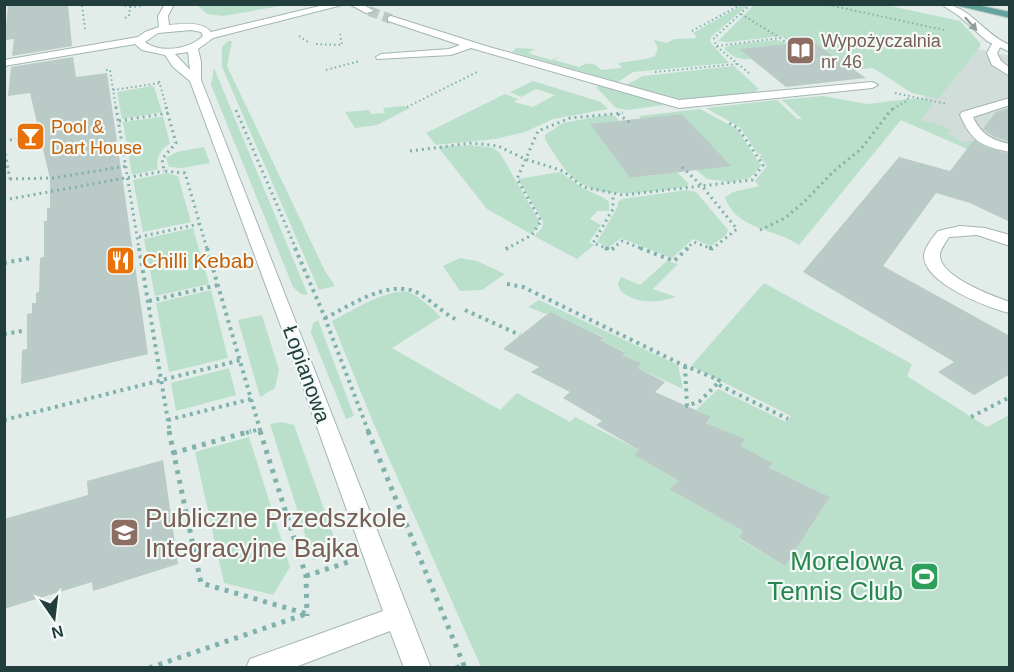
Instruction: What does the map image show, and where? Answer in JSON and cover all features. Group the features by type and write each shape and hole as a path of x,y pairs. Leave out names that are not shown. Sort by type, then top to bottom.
{"main road":[{"path":"955,4 1010,15"}],"street":[{"path":"141,43 153,32 164,29 182,27 207,33 249,28 342,4"},
{"path":"353,4 369,11"},
{"path":"945,4 963,15 981,34 997,44 1010,48"},
{"path":"164,29 164,16 176,8 182,27"},
{"path":"391,19 510,56 679,104 872,85"},
{"path":"4,63 141,43 168,51 201,44 207,33"},
{"path":"381,57 451,52 471,44"},
{"path":"997,44 992,53 994,60 1010,73"},
{"name":"Łopianowa","path":"192,47 196,62 195,80 418,668"},
{"name":"Łopianowa","path":"168,51 177,65 195,80"},
{"path":"972,115 1010,101"},
{"path":"972,115 987,124"},
{"path":"972,115 974,133 996,145 1010,148"},
{"path":"1010,241 999,235 977,230 956,230 943,234 932,255 934,266 944,276 990,302 1010,308"},
{"path":"260,668 397,617"}],"path":[{"path":"78,4 82,5 86,33"},
{"path":"116,4 130,7 151,4"},
{"path":"693,32 742,4"},
{"path":"751,4 714,38 716,46 772,94"},
{"path":"824,4 997,44"},
{"path":"119,19 129,16 130,7"},
{"path":"741,14 789,44"},
{"path":"316,44 342,45 340,34"},
{"path":"716,46 780,38"},
{"path":"407,107 510,56"},
{"path":"326,70 360,61"},
{"path":"617,86 636,74 738,64"},
{"path":"99,71 110,70 173,453 201,583 307,614"},
{"path":"157,76 176,143 162,159 164,171"},
{"path":"113,90 160,83"},
{"path":"872,85 972,115"},
{"path":"760,230 785,218 804,202 834,171 861,149 891,110 908,100 907,95"},
{"path":"410,151 441,146 480,144 498,146 525,159 563,171 584,187 613,194 629,195 752,180 763,165 738,128 691,102"},
{"path":"233,103 325,318 364,421 464,666 456,668"},
{"path":"119,121 168,113"},
{"path":"506,249 534,234 540,227 541,221 517,179 538,130 576,117 627,113"},
{"path":"4,141 37,136"},
{"path":"4,148 10,178"},
{"path":"756,155 763,154"},
{"path":"4,180 76,176 127,166"},
{"path":"613,194 613,209 593,243 611,250 622,241 674,261 694,242 712,249 737,229 702,186 682,167"},
{"path":"4,200 164,171 185,173 306,576 307,614 317,647"},
{"path":"139,237 199,224"},
{"path":"4,263 30,258"},
{"path":"507,284 523,287 685,366 719,380 700,401 687,406 685,366"},
{"path":"149,301 218,285"},
{"path":"325,318 389,289 402,287 413,290 446,315 457,320"},
{"path":"465,310 520,335"},
{"path":"4,334 22,331"},
{"path":"4,420 241,360"},
{"path":"717,384 788,419"},
{"path":"971,417 1010,397"},
{"path":"168,420 251,399"},
{"path":"173,453 260,429"},
{"path":"149,668 307,614"}],"shaded area":[{"path":"974,48 1009,56 1009,167 901,120"}],"green space":[{"path":"744,4 748,5 711,37 710,42 729,63 633,72 618,82 512,52 516,48 535,49 528,53 551,60 562,56 554,60 579,67 591,64 601,70 622,68 618,63 655,56 658,48 654,40 667,43 674,39 697,38 693,33"},
{"path":"881,4 960,21 980,43 980,47 938,99 912,93 873,68 854,70 793,44 781,36 718,41 754,5"},
{"path":"197,5 286,5 223,16 207,14"},
{"path":"776,40 792,47 740,49 751,59 736,57 724,48 731,45"},
{"path":"228,41 232,41 227,66 325,271 335,286 319,290 222,67 222,47"},
{"path":"734,66 759,89 755,92 684,100 626,85 643,76"},
{"path":"214,68 308,295 301,294 293,287 211,85"},
{"path":"533,81 601,102 608,109 553,119 525,132 495,139 436,145 426,133 505,94 518,99 514,102 533,107 555,95 536,89 521,97 510,92"},
{"path":"603,85 664,103 628,110 616,108 596,87"},
{"path":"152,86 162,112 122,119 117,92"},
{"path":"823,96 867,104 918,98 934,103 920,120 944,126 950,131 947,133 964,143 971,141 999,150 996,153 1009,167 901,120 799,245 747,222 730,208 725,197 733,192 759,186 755,181 767,166 759,156 763,155 757,153 741,128 706,108 777,100 797,119 802,119 782,100"},
{"path":"403,106 410,108 377,125 355,128 345,112 369,110 371,114 385,113 383,108"},
{"path":"700,109 737,129 761,166 750,178 730,182 707,179 643,123 639,116"},
{"path":"606,115 615,116 622,125 591,125 630,178 657,175 673,168 689,184 685,187 657,191 611,193 584,185 572,177 554,154 545,135 563,123"},
{"path":"163,117 170,143 160,154 157,161 158,169 132,175 123,122"},
{"path":"471,145 493,148 500,153 539,221 538,227 531,234 487,209 438,147"},
{"path":"204,147 210,163 182,168 169,167 166,158 177,152"},
{"path":"560,172 609,202 609,211 597,211 590,219 601,225 589,242 594,245 577,259 534,236 542,228 543,221 518,179"},
{"path":"167,173 178,176 191,222 143,232 133,180"},
{"path":"687,190 696,192 728,230 726,235 711,246 693,239 672,258 621,238 609,247 597,242 617,208 618,202 622,199"},
{"path":"193,228 209,284 155,296 144,239"},
{"path":"460,258 477,261 505,274 482,290 460,291 443,266"},
{"path":"667,261 678,264 653,289 676,297 661,301 639,300 620,290 618,284 621,277 640,285"},
{"path":"764,283 912,364 907,376 987,427 1009,415 1009,667 481,667 375,427 332,321 382,296 403,292 415,295 441,317 392,348 500,410 517,393 570,422 575,417 639,450 634,455 679,481 669,489 743,531 739,539 785,566 830,497 769,468 773,463 741,446 744,439 706,423 711,418 696,410 718,389 786,422 791,416 691,366"},
{"path":"211,290 228,358 169,372 156,303"},
{"path":"539,300 678,365 683,389 638,368 641,363 622,355 625,352 600,340 603,337 550,312 546,314 528,307"},
{"path":"262,315 279,370 275,388 260,397 238,320"},
{"path":"318,320 354,416 346,419 311,333 313,323"},
{"path":"229,368 236,395 176,411 171,383"},
{"path":"282,422 294,425 339,551 313,560 270,424"},
{"path":"249,437 290,567 273,595 224,583 195,452"}],"building":[{"path":"8,4 68,4 72,46 12,56 14,39 5,40"},
{"path":"813,42 866,78 786,87 739,49"},
{"path":"73,57 76,77 107,73 148,354 21,384 22,350 27,349 27,314 32,313 32,303 36,303 36,293 39,292 40,258 44,257 44,221 47,221 47,208 50,208 50,179 30,93 8,96 11,67"},
{"path":"1010,108 1010,142 993,136 983,129 996,112"},
{"path":"682,114 731,166 630,178 590,124"},
{"path":"974,140 984,147 1010,154 1010,222 970,203 936,193 883,266 1010,336 1010,374 974,395 938,372 954,362 803,272 899,157 950,171"},
{"path":"550,312 604,338 600,340 626,353 622,355 641,363 638,368 665,382 655,392 711,417 706,423 745,439 741,446 773,463 769,468 830,497 785,566 739,538 743,531 669,489 679,481 634,455 639,450 596,425 602,421 563,398 570,392 531,372 539,367 503,349"},
{"path":"163,460 178,564 93,591 92,582 4,609 4,519 88,495 87,481"}],"tunnel":[{"path":"369,11 391,19"}],"place":[{"name":"Wypożyczalnia nr 46","path":"800,51"},
{"name":"Pool & Dart House","path":"30,137"},
{"name":"Chilli Kebab","path":"121,260"},
{"name":"Publiczne Przedszkole Integracyjne Bajka","path":"124,533"},
{"name":"Morelowa Tennis Club","path":"924,576"}]}
